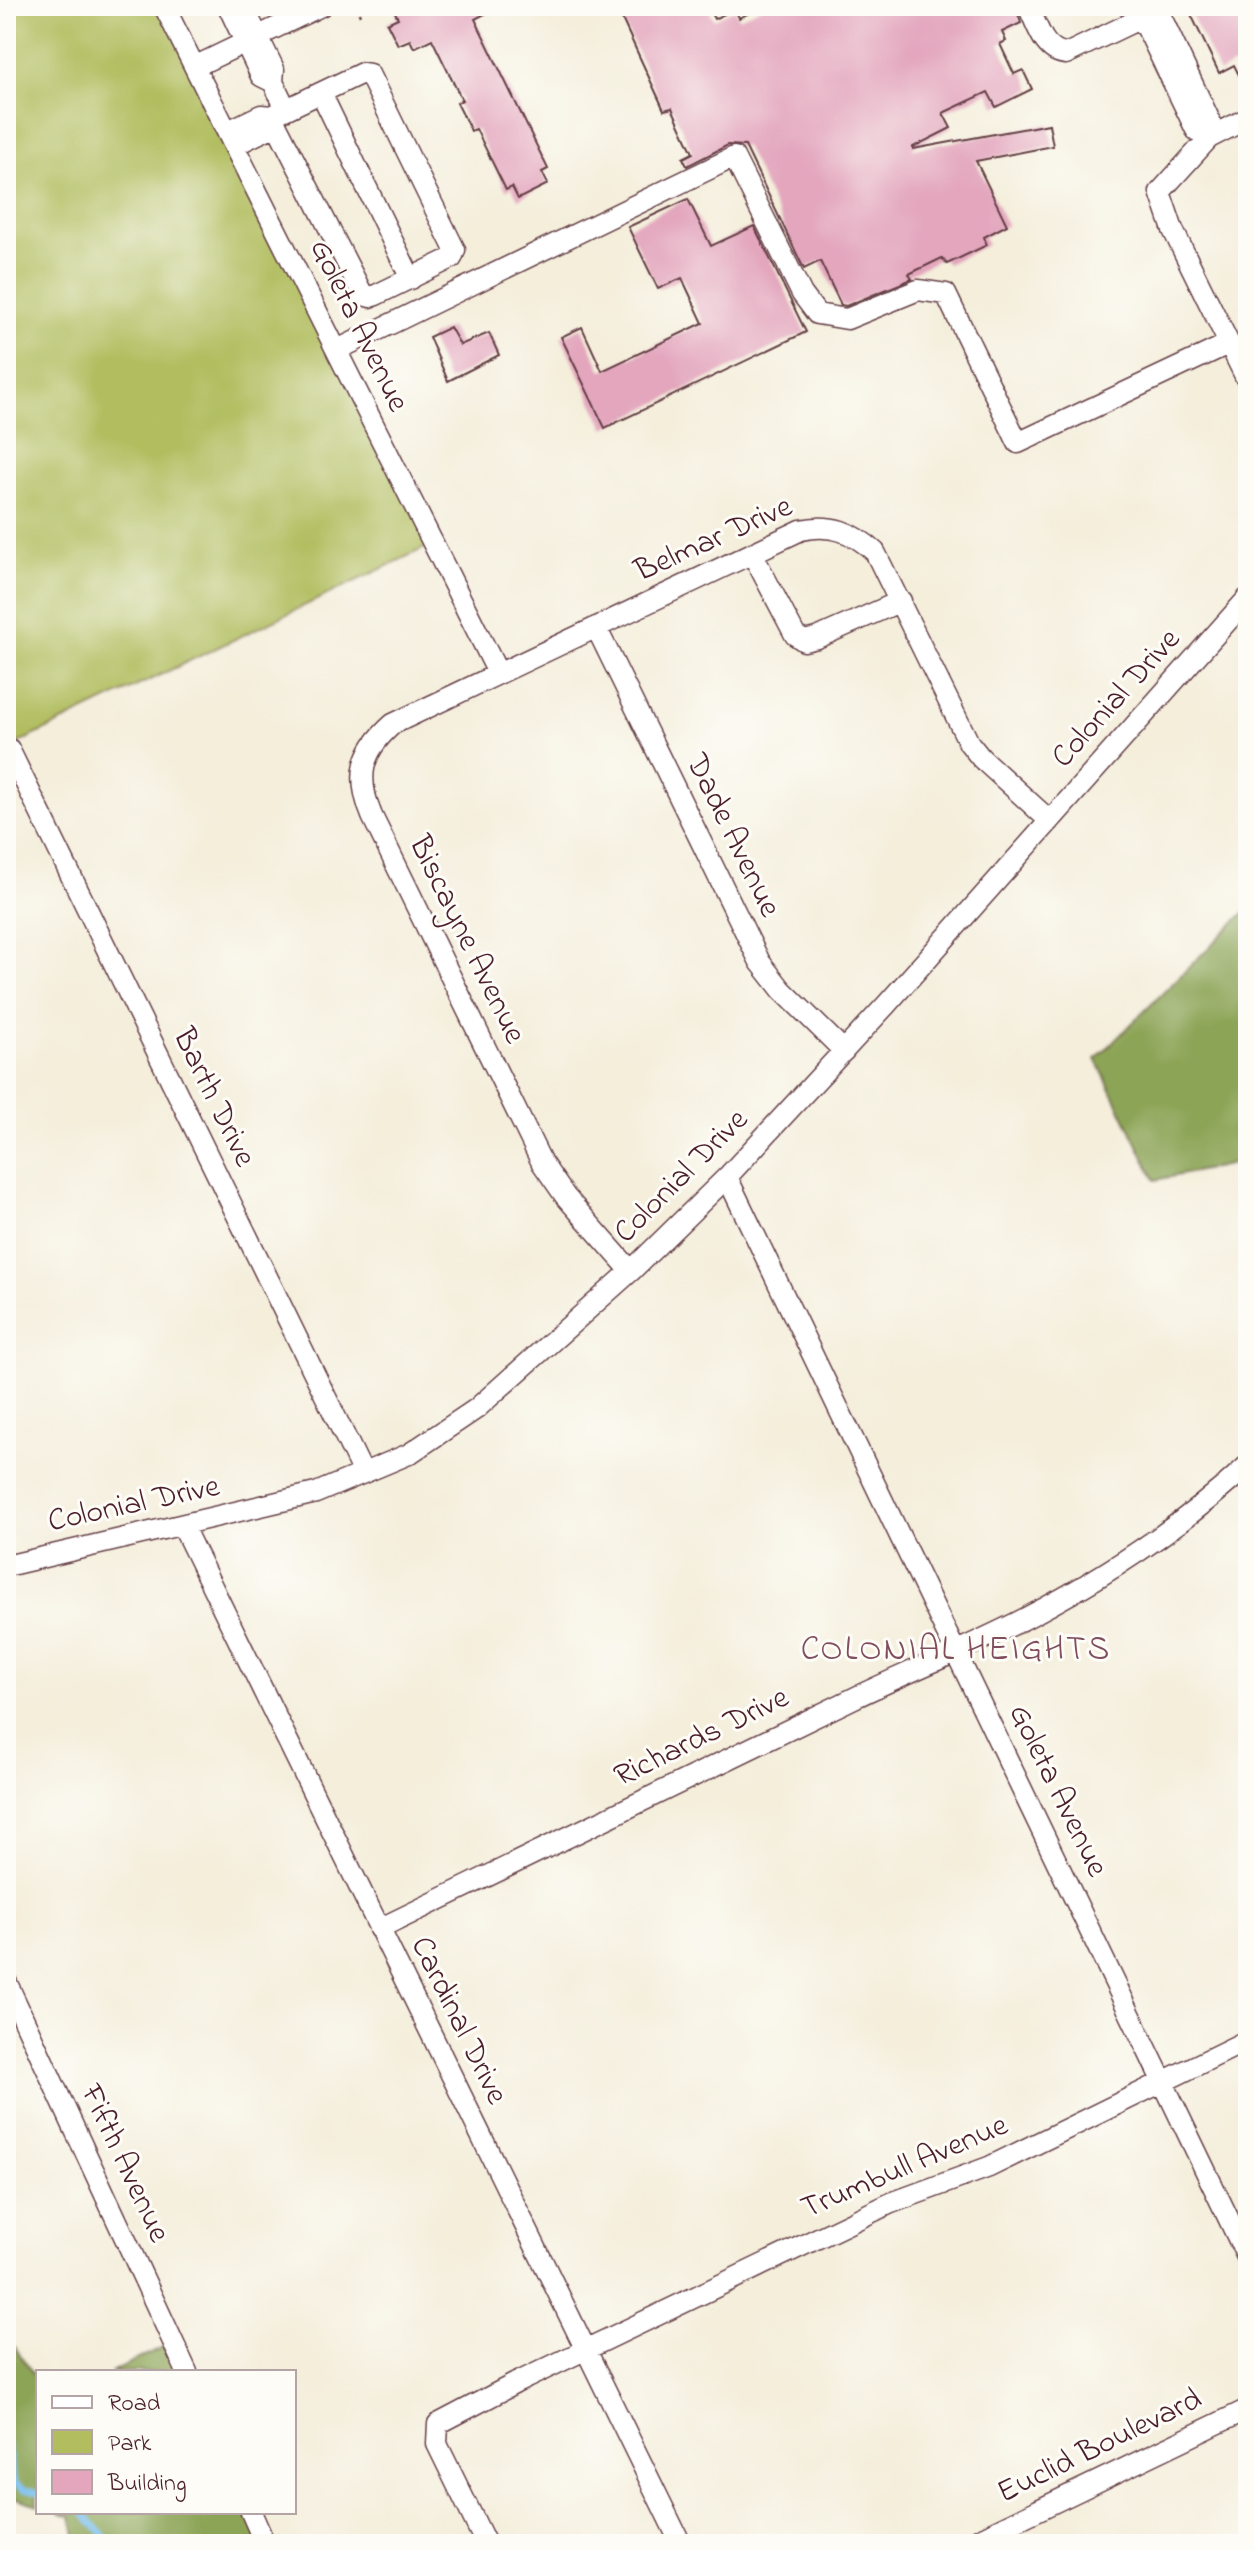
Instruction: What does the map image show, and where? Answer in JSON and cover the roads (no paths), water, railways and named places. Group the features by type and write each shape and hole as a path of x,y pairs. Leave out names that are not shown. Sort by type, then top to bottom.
{"street":[{"name":"Goleta Avenue","path":"164,6 498,673"},
{"path":"228,6 251,39"},
{"path":"231,138 278,117 362,73 369,74 453,246 454,254 448,261 376,295 363,295 278,117 273,82 261,76 243,6"},
{"path":"196,66 321,6"},
{"path":"1028,6 1047,45 1066,54 1148,10 1196,130 1209,138"},
{"path":"321,93 411,279"},
{"path":"1248,118 1209,138 1160,192 1173,230 1248,382"},
{"path":"337,350 734,157 802,294 817,314 847,319 918,290 946,294 1018,443 1228,344"},
{"name":"Belmar Drive","path":"498,673 801,530 830,527 845,531 861,539 875,552 969,743 981,758 1050,821"},
{"path":"752,553 795,635 804,641 901,601"},
{"name":"Colonial Drive","path":"6,1566 299,1498 409,1454 476,1409 631,1271 727,1177 844,1051 1248,598"},
{"name":"Dade Avenue","path":"596,627 760,962 782,990 844,1051"},
{"name":"Biscayne Avenue","path":"498,673 393,724 380,736 364,766 362,785 365,799 542,1163 565,1196 631,1271"},
{"name":"Barth Drive","path":"9,749 363,1473"},
{"name":"Goleta Avenue","path":"727,1177 1248,2259"},
{"name":"Richards Drive","path":"379,1929 1022,1620 1130,1557 1196,1511 1248,1465"},
{"name":"Cardinal Drive","path":"182,1525 681,2544"},
{"name":"Fifth Avenue","path":"6,1981 186,2370"},
{"name":"Trumbull Avenue","path":"486,2544 437,2444 438,2424 891,2203 989,2167 1248,2040"},
{"name":"Euclid Boulevard","path":"978,2539 1248,2409"},
{"path":"252,2514 265,2544"}],"waterway":[{"path":"6,2442 14,2482 23,2489 36,2492"},
{"path":"85,2514 111,2544"}],"district":[{"name":"COLONIAL HEIGHTS","path":"956,1651"}]}
